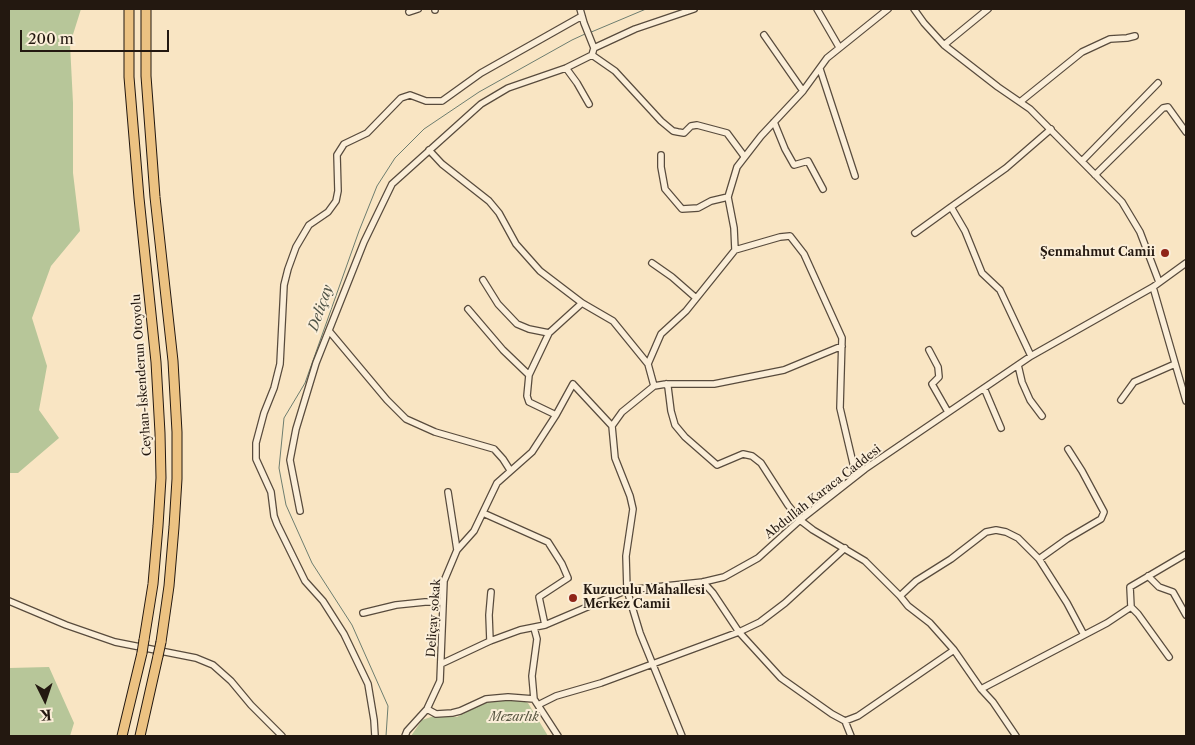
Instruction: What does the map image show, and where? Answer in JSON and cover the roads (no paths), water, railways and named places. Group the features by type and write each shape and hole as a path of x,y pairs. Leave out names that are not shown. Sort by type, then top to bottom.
{"highway":[{"name":"Ceyhan-İskenderun Otoyolu","path":"122,736 144,640 158,526 160,478 160,433 156,362 129,77 129,9"},
{"path":"140,736 161,642 169,586 177,479 177,432 173,360 155,197 146,76 146,9"}],"street":[{"path":"410,12 418,9"},
{"path":"580,9 592,45 592,55"},
{"path":"592,45 694,9"},
{"path":"817,9 839,47"},
{"path":"735,250 734,228 728,197 737,167 744,156 802,91 827,58 888,9"},
{"path":"914,9 944,45 1030,110 1122,202 1140,232 1158,282"},
{"path":"944,45 988,9"},
{"path":"375,736 368,684 344,634 323,601 306,581 274,516 271,492 256,459 256,443 280,364 284,285 288,269 296,247 309,226 328,212 336,201 338,191 337,155 344,144 367,133 401,98 410,95 426,100 442,101 481,73 582,16"},
{"path":"764,35 802,91"},
{"path":"1020,102 1082,52 1110,40 1135,36"},
{"path":"300,511 290,460 296,429 316,363 330,332 364,242 392,184 481,104 502,92 535,78 566,68 592,55"},
{"path":"592,55 615,71 672,131 684,133 691,126 697,125 728,133 744,156"},
{"path":"566,68 577,82 589,104"},
{"path":"820,69 855,176"},
{"path":"1082,161 1158,83"},
{"path":"1095,175 1163,108 1168,107 1186,132"},
{"path":"774,122 794,165 808,161 823,189"},
{"path":"915,233 1006,168 1051,129"},
{"path":"430,150 442,164 489,201 500,213 516,244 540,270 582,303 613,321 648,364 654,386"},
{"path":"661,155 665,189 682,209 698,208 711,201 728,197"},
{"path":"951,207 965,231 982,273 1000,290 1032,356"},
{"path":"648,364 661,334 686,311 735,250 790,236 804,254 842,338 840,408 856,476"},
{"name":"Abdullah Karaca Caddesi","path":"441,664 490,641 520,630 545,625 627,590 703,582 724,577 758,558 800,520 856,476 948,412 1032,356 1153,287 1186,262"},
{"path":"652,263 696,298"},
{"path":"483,280 498,304 517,324 529,329 549,333"},
{"path":"1153,287 1186,401"},
{"path":"556,415 529,402 527,396 530,375 549,333 582,303"},
{"path":"468,309 503,350 530,375"},
{"path":"330,332 387,400 406,419 436,432 494,449 504,459 510,470"},
{"path":"682,736 640,633 627,590 626,556 633,509 615,458 612,426 622,412 654,386 666,384 714,384 784,370 842,346"},
{"path":"929,350 938,367 939,377 932,384 948,412"},
{"path":"1121,400 1134,382 1175,364"},
{"path":"1018,365 1022,382 1030,400 1042,416"},
{"path":"1178,376 1186,373"},
{"name":"Deliçay sokak","path":"404,736 427,709 440,680 444,582 457,550 474,531 497,483 532,452 573,384 612,426"},
{"path":"666,384 675,425 685,437 717,465 743,454 752,456 761,463 800,520 864,561 908,606 930,623 954,650 980,689 993,702 1016,736"},
{"path":"984,388 1001,428"},
{"path":"1039,560 1067,538 1102,519 1104,512 1068,449"},
{"path":"448,492 457,550"},
{"path":"483,513 548,542 562,564 568,578 539,597 545,625"},
{"path":"900,596 916,581 951,559 986,532 996,530 1006,532 1018,538 1039,560 1084,635"},
{"path":"538,705 556,696 601,682 739,632 760,622 785,603 845,548"},
{"path":"1169,657 1138,614 1131,608 1130,587 1186,554"},
{"path":"1148,576 1159,587 1173,592 1186,615"},
{"path":"703,582 739,632 781,678 845,721 851,736"},
{"path":"490,641 489,615 492,592"},
{"path":"9,601 66,625 114,642 196,658 213,665 231,681 251,705 282,736"},
{"path":"363,613 396,605 443,602"},
{"path":"980,689 1107,623 1131,608"},
{"path":"534,628 536,639 532,676 534,699 558,736"},
{"path":"845,721 858,716 954,650"},
{"path":"427,709 436,714 452,713 486,699 508,697 534,699"}],"waterway":[{"name":"Deliçay","path":"589,33 646,9"},
{"name":"Deliçay","path":"386,736 388,706 352,625 312,563 286,505 279,468 284,418 305,383 359,231 377,186 395,158 424,129 479,92 585,34"}],"place":[{"name":"Şenmahmut Camii","path":"1165,253"},
{"name":"Kuzuculu Mahallesi Merkez Camii","path":"573,598"}],"park label":[{"name":"Mezarlık","path":"514,718"}]}
